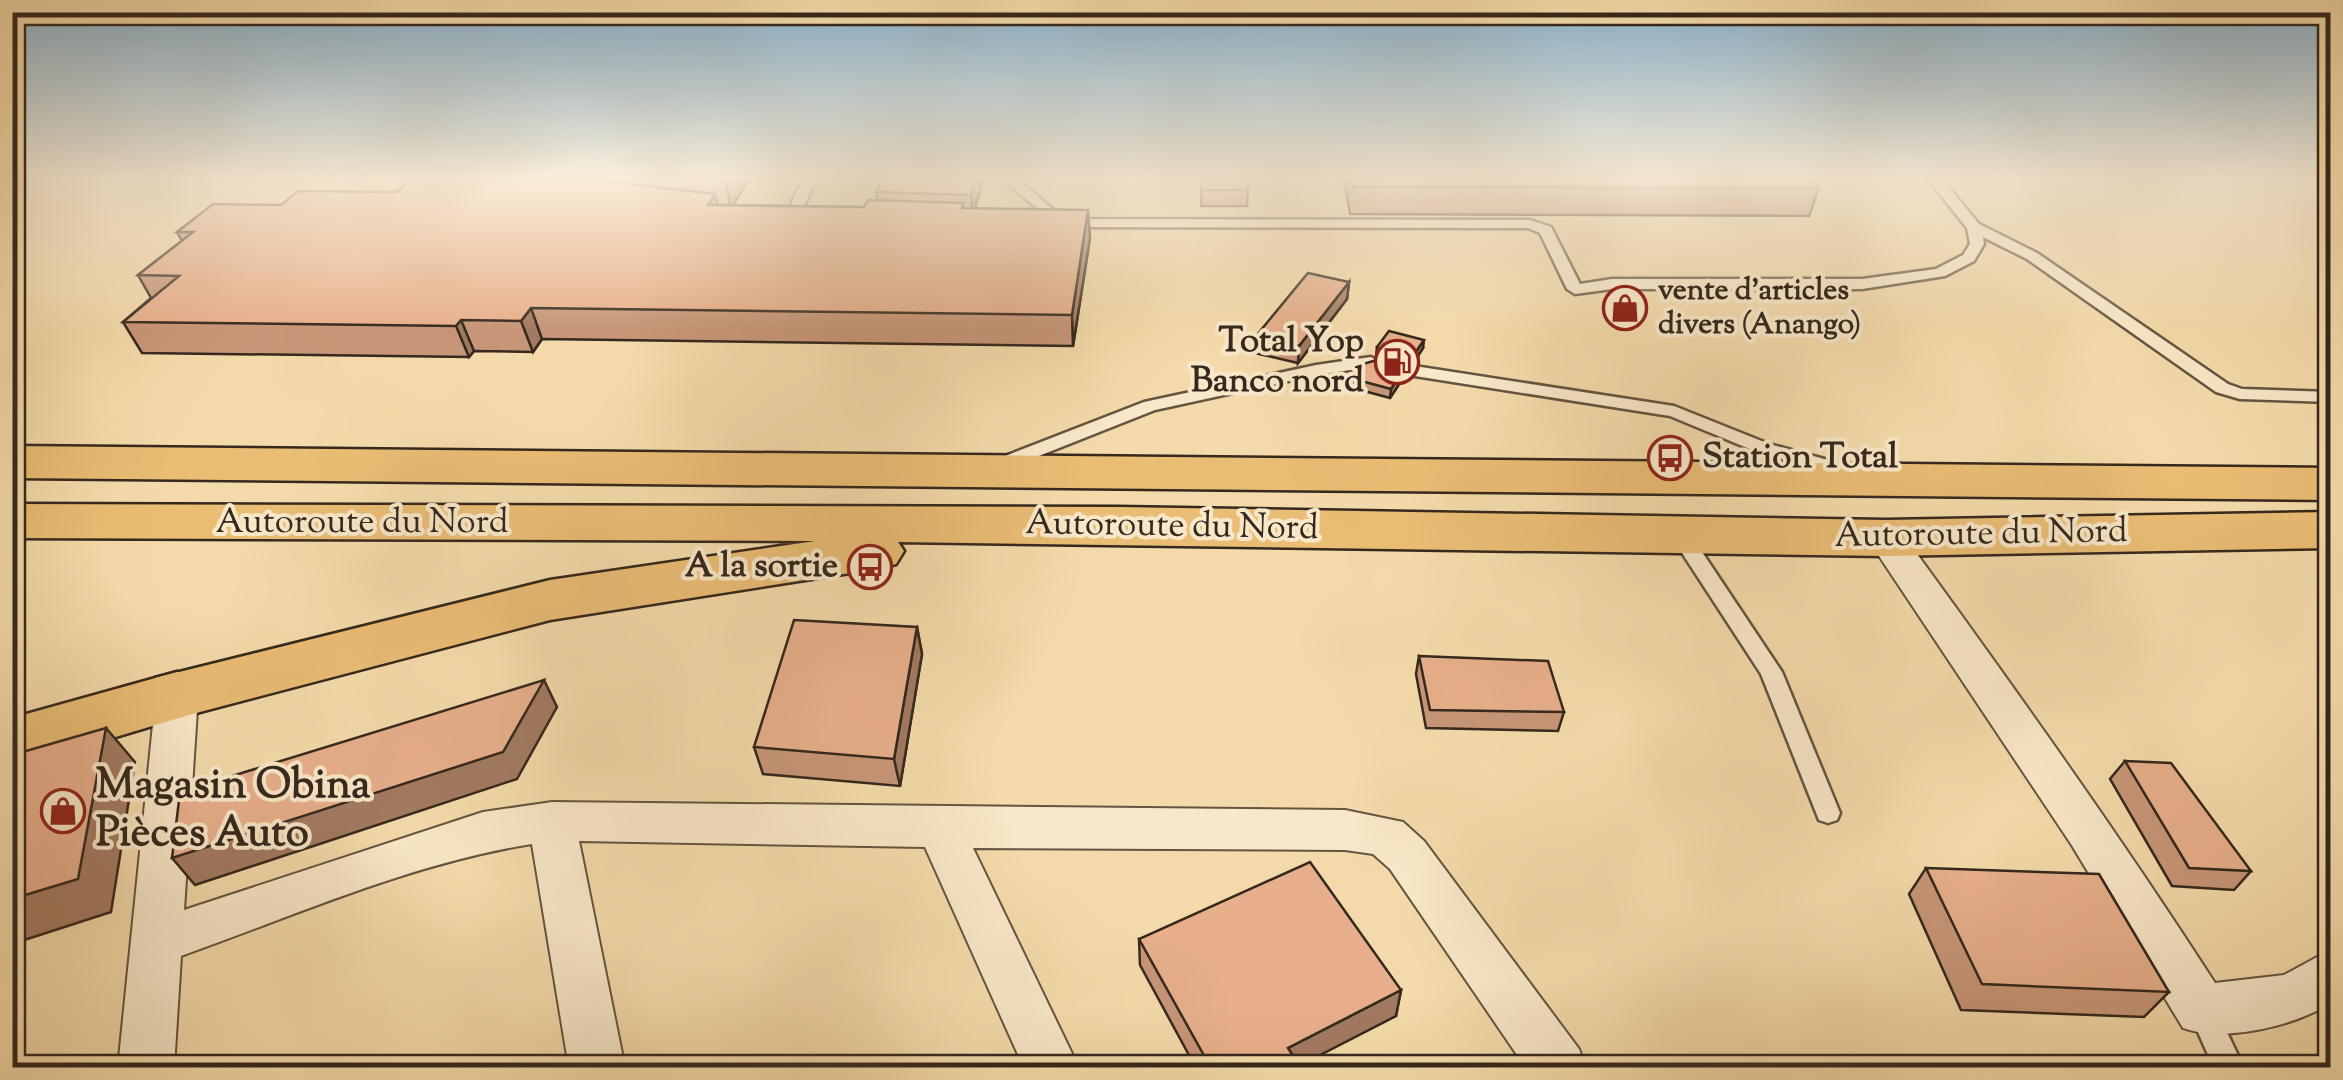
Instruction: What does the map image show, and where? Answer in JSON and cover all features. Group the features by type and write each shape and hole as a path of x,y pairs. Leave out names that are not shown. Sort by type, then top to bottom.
{"main road":[{"name":"Autoroute du Nord","path":"12,462 2330,484"},
{"name":"Autoroute du Nord","path":"12,522 1118,525 1886,538 2330,530"},
{"path":"12,743 177,695 550,600 996,533 1118,525"}],"street":[{"path":"1886,538 2154,930 2202,1010 2292,998 2330,974"},
{"path":"146,1068 177,695"},
{"path":"157,942 483,832 552,821 1345,830 1386,836 1407,855 1559,1068"},
{"path":"552,821 597,1068"},
{"path":"940,828 1052,1068"}],"lane":[{"path":"1542,228 1575,288 1612,284 1862,284 1940,274 1969,258 1977,244 1974,228"},
{"path":"1977,228 2032,256 2222,388 2240,394 2330,396"},
{"path":"982,472 1150,406 1371,362"},
{"path":"1408,370 1674,411 1763,448 1875,478"},
{"path":"1681,536 1771,672 1828,813"},
{"path":"2202,1010 2228,1068"}],"building":[{"path":"182,228 1085,228 1072,315 531,308 521,321 461,320 456,326 123,322 179,276 138,275 193,232 177,232"},
{"path":"1308,273 1349,282 1299,346 1256,336"},
{"path":"1389,331 1424,340 1415,353 1400,355 1399,365 1404,369 1391,389 1354,379 1366,363 1381,359 1384,352 1377,347"},
{"path":"794,620 917,627 894,759 754,747"},
{"path":"1419,656 1548,661 1564,712 1430,710"},
{"path":"544,680 503,752 172,858 180,792"},
{"path":"106,728 78,879 12,899 12,755"},
{"path":"2125,761 2171,763 2251,871 2189,868"},
{"path":"1310,862 1401,990 1288,1048 1301,1068 1211,1068 1139,939"},
{"path":"1926,868 2099,874 2169,992 1982,984"}],"place":[{"name":"vente d'articles divers (Anango)","path":"1625,308"},
{"name":"Total Yop Banco nord","path":"1397,362"},
{"name":"Station Total","path":"1670,458"},
{"name":"A la sortie","path":"870,567"},
{"name":"Magasin Obina Pièces Auto","path":"63,811"}]}
